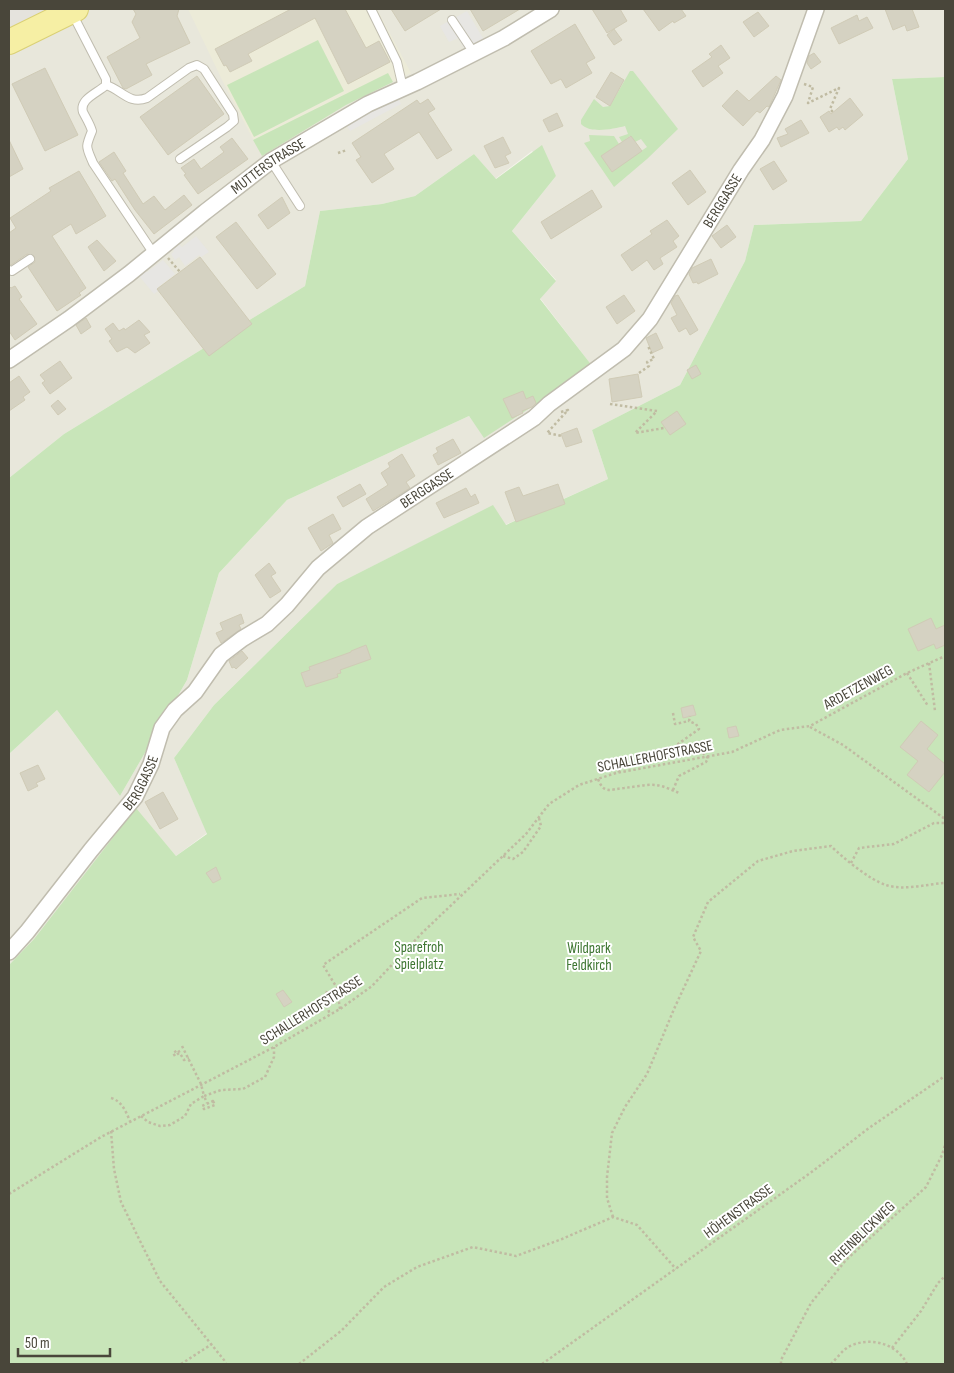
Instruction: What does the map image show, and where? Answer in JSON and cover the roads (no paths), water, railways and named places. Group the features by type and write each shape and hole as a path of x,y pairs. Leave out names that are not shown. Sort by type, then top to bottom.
{"main road":[{"path":"9,42 74,10"}],"street":[{"name":"MUTTERSTRASSE","path":"9,360 69,319 271,161 336,122 504,38 551,9"},
{"name":"BERGGASSE","path":"9,952 135,797 151,764 162,728 175,710 195,692 221,655 242,639 267,624 287,605 318,568 367,527 534,418 549,404 613,358 639,334 673,283 741,170 762,140 785,96 816,9"}],"lane":[{"path":"371,9 398,62 403,88"},
{"path":"74,10 106,79 106,85"},
{"path":"452,20 474,53"},
{"path":"106,85 118,90 130,99 139,101 147,98 189,68 197,65 204,69 233,114 234,121 227,128 180,159"},
{"path":"106,85 82,105 92,131 86,143 93,163 158,251"},
{"path":"271,161 300,206"},
{"path":"9,270 12,272 30,259"}],"park label":[{"name":"Sparefroh Spielplatz","path":"419,956"},
{"name":"Wildpark Feldkirch","path":"589,956"}]}
